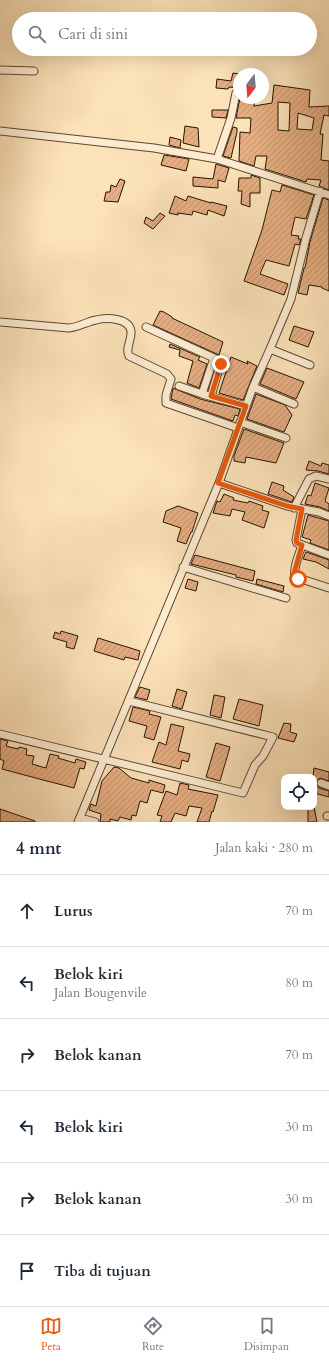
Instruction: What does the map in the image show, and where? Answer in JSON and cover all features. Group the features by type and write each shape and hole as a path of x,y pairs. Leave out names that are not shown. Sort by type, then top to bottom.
{"street":[{"path":"0,70 34,70"},
{"path":"217,159 233,113 234,104"},
{"path":"0,131 154,148 217,159 329,195"},
{"path":"95,822 79,820 218,483 253,387 290,299 320,191"},
{"path":"0,322 69,328 77,328 97,320 112,319 126,322 130,326 131,333 128,350 129,356 167,374 171,379 166,395 166,403 286,438"},
{"path":"146,327 222,362 211,396"},
{"path":"270,349 310,365"},
{"path":"202,394 214,358"},
{"path":"179,386 246,406"},
{"path":"253,387 294,404"},
{"path":"294,508 309,479 316,476 329,478"},
{"path":"218,483 294,508 319,512 329,516"},
{"path":"302,509 296,540 297,543 329,555"},
{"path":"302,545 295,566 295,577 329,588"},
{"path":"183,567 286,598"},
{"path":"0,734 243,793 255,765 263,756 273,737 129,700"},
{"path":"321,783 329,786"}],"building":[{"path":"233,73 233,87 229,87 228,89 216,88 217,79 231,81"},
{"path":"274,85 310,90 309,107 329,106 329,116 324,115 320,134 323,134 321,160 329,161 329,190 319,186 321,180 307,179 306,182 265,169 267,156 256,156 254,166 239,161 240,132 250,133 251,118 236,118 239,104 254,104 254,106 272,103","holes":["278,102 290,103 289,131 278,130","298,113 314,118 312,130 297,129"]},
{"path":"212,110 228,110 226,118 212,117"},
{"path":"185,126 198,128 199,147 183,143"},
{"path":"233,127 237,128 237,132 231,158 223,156"},
{"path":"170,137 181,140 180,148 169,145"},
{"path":"164,155 189,159 186,171 161,165"},
{"path":"216,164 229,168 225,182 218,180 218,188 193,186 193,177 213,179"},
{"path":"251,175 260,178 260,193 250,193 250,207 241,204 242,191 238,191 239,178 251,178"},
{"path":"120,179 125,181 118,202 104,201 106,192 110,192 111,185 116,187"},
{"path":"282,185 314,195 306,219 295,217 291,235 299,236 298,239 301,239 299,245 295,244 289,266 266,260 260,274 288,284 284,295 244,281 262,230 272,190 280,192"},
{"path":"175,196 186,201 188,196 227,206 224,216 208,210 207,215 193,211 192,215 178,213 178,215 169,213"},
{"path":"323,198 329,200 329,291 322,287 309,285 307,295 298,293 310,242"},
{"path":"160,213 165,216 153,229 144,223 146,217 153,221"},
{"path":"160,311 223,342 219,355 153,325"},
{"path":"294,326 314,332 308,347 289,340"},
{"path":"170,344 200,357 198,360 207,364 199,388 187,383 193,361 179,356 180,350 169,347"},
{"path":"231,357 248,364 247,361 257,366 243,400 219,393"},
{"path":"267,368 304,382 296,399 260,384"},
{"path":"173,388 200,399 240,409 238,416 235,415 233,421 171,399"},
{"path":"256,394 285,405 292,415 284,432 247,419"},
{"path":"244,429 284,443 276,463 246,457 245,463 234,461 234,456"},
{"path":"309,461 321,466 322,463 329,465 329,474 306,470"},
{"path":"272,482 284,486 283,490 294,497 292,502 268,494"},
{"path":"315,483 329,488 325,501 329,504 329,511 320,507 305,504 308,495 311,496"},
{"path":"224,494 234,498 233,500 248,503 249,501 263,506 262,510 269,512 264,528 242,520 245,512 232,509 230,516 213,513 217,501 220,502"},
{"path":"178,506 198,513 192,532 186,544 177,541 181,528 163,522 166,511"},
{"path":"308,515 329,521 329,550 310,543 311,540 302,537"},
{"path":"306,552 329,560 329,569 316,562 303,559"},
{"path":"195,555 255,571 253,581 236,577 236,575 191,564"},
{"path":"188,579 198,582 196,591 185,588"},
{"path":"257,579 284,586 283,592 256,584"},
{"path":"61,631 78,636 74,649 66,647 67,642 53,638 55,632 60,634"},
{"path":"98,638 140,651 138,660 125,657 124,660 94,651"},
{"path":"140,687 150,690 147,700 135,697"},
{"path":"177,689 187,692 182,709 172,706"},
{"path":"214,695 225,697 221,718 210,715"},
{"path":"239,699 263,705 259,726 233,719"},
{"path":"133,707 150,711 149,714 161,717 154,740 144,737 147,726 129,721"},
{"path":"284,723 291,724 290,732 297,734 294,742 278,738"},
{"path":"171,724 184,727 178,751 190,754 188,762 182,760 180,769 152,762 159,742 166,745"},
{"path":"0,739 8,741 6,746 18,749 19,747 27,749 26,755 34,756 32,764 46,768 50,754 75,763 76,759 86,762 84,769 80,768 74,788 2,769 4,761 0,759"},
{"path":"216,743 230,747 220,781 206,777"},
{"path":"114,767 119,768 131,778 149,783 149,780 165,785 163,793 151,790 147,803 140,801 136,816 132,815 131,820 120,817 118,821 110,819 110,822 100,822 101,814 89,810 91,804 96,806 102,781"},
{"path":"314,768 329,772 329,781 320,778 317,780 317,774 313,774"},
{"path":"180,783 189,785 188,789 218,795 209,822 197,822 202,808 189,806 186,816 175,813 171,822 160,822 162,816 157,815 166,791 177,795"},
{"path":"317,785 319,788 329,791 329,797 317,794"},
{"path":"0,809 35,821 35,822 0,822"},
{"path":"308,810 315,810 317,822 308,822"}],"route":[{"path":"221,364 211,396 246,406 218,483 287,506 302,509 296,540 297,543 302,545 294,573 295,577 298,579"}]}
